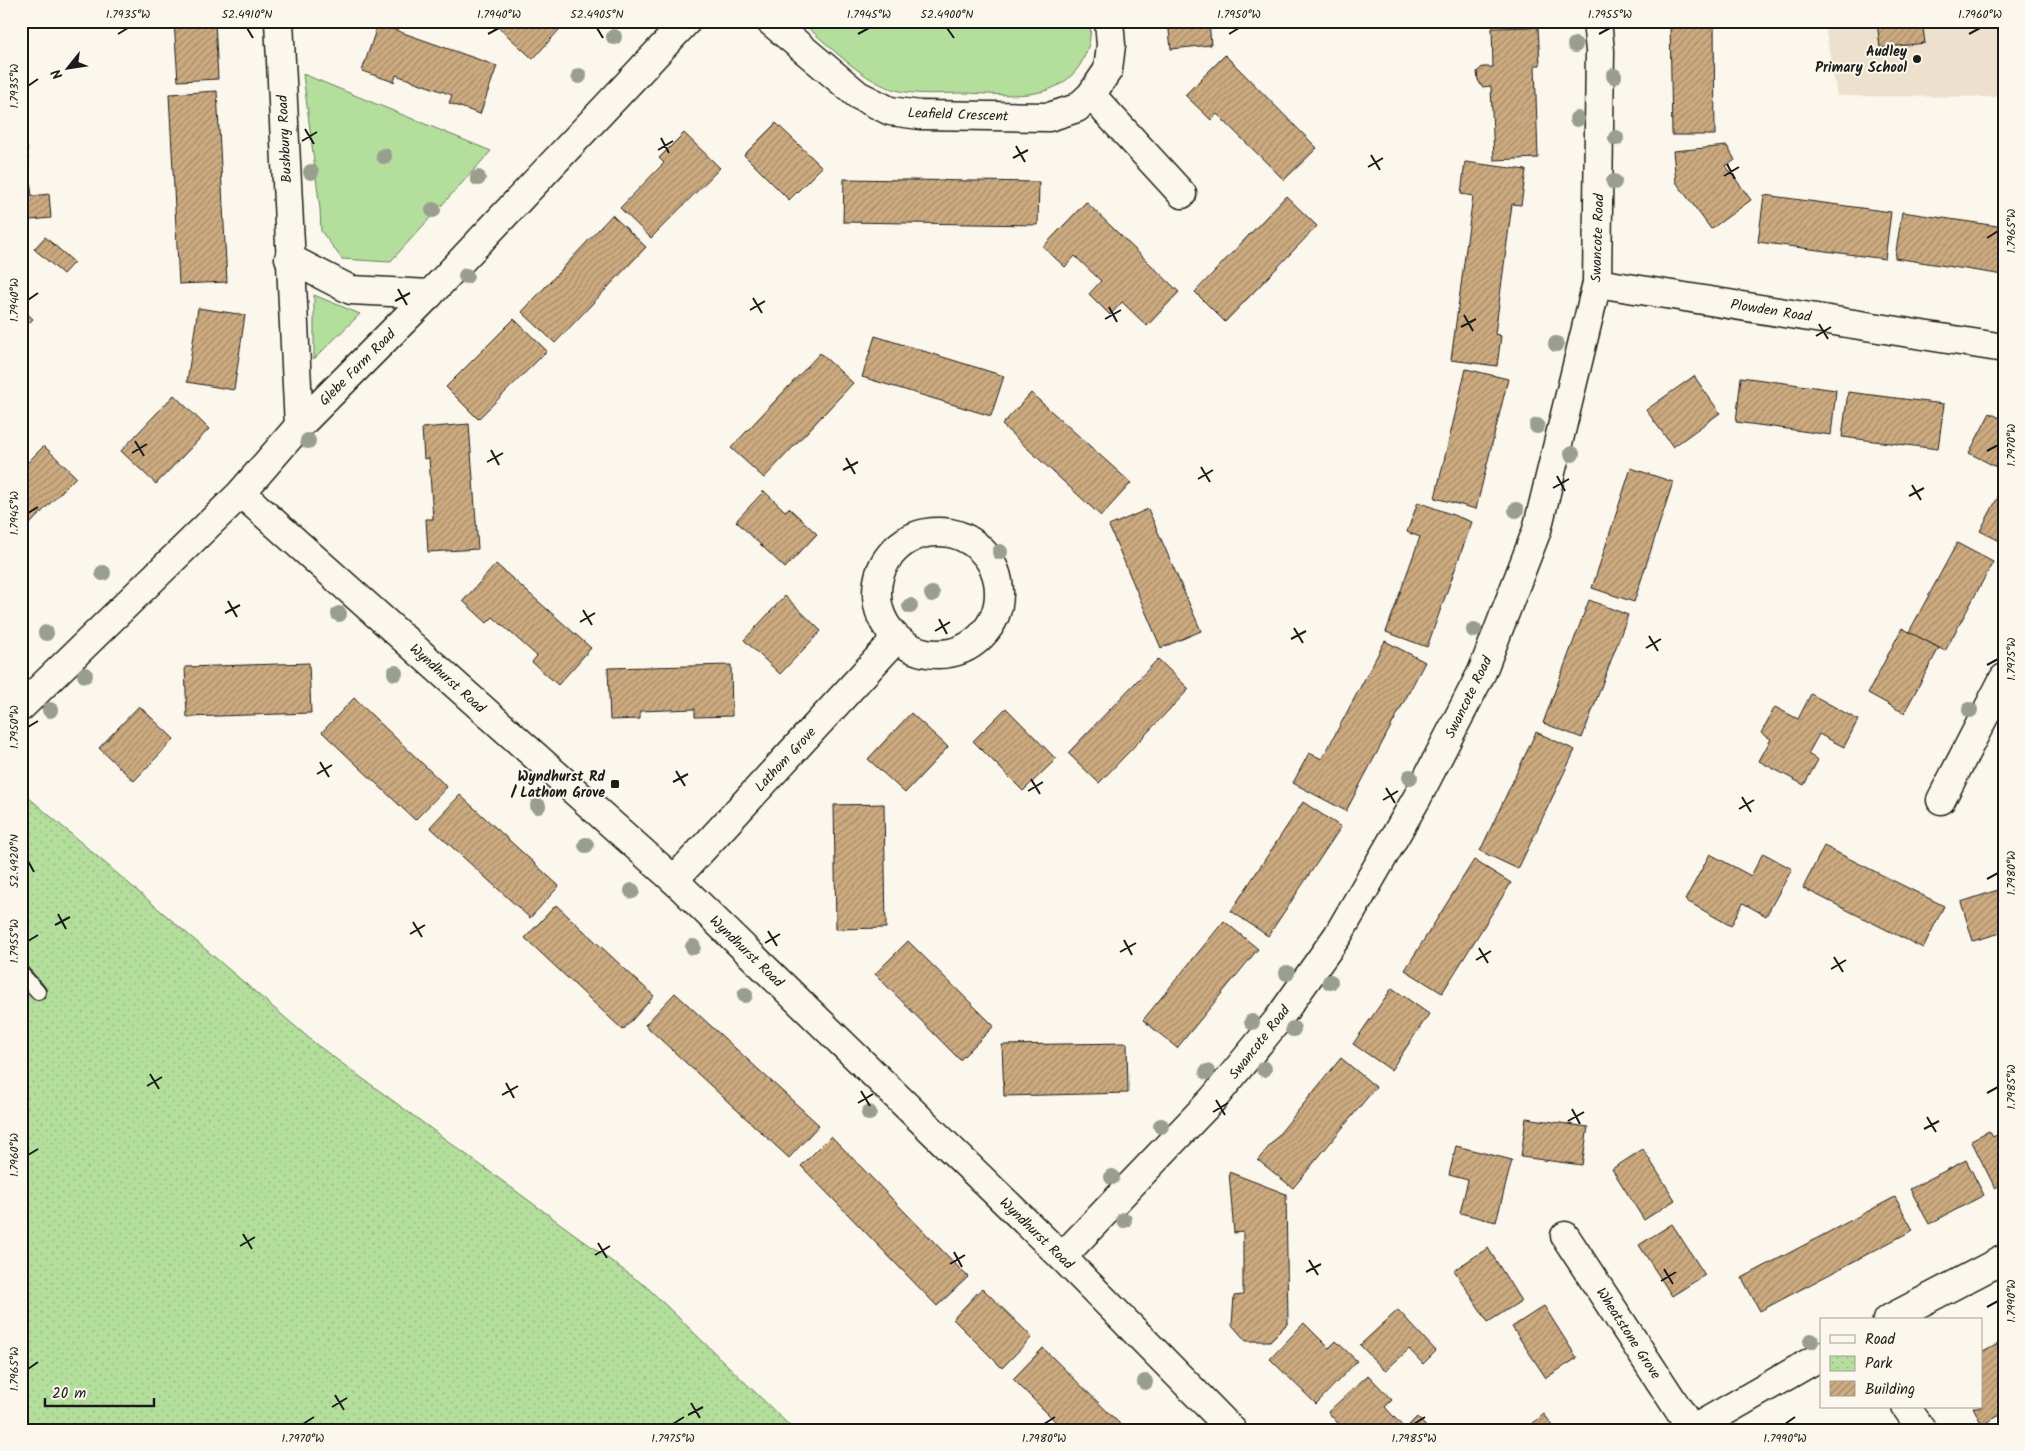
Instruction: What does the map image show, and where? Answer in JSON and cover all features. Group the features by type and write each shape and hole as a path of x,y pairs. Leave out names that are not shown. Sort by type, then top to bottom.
{"street":[{"name":"Bushbury Road","path":"279,21 289,258 299,426"},
{"name":"Glebe Farm Road","path":"21,707 241,493 299,426 430,294 687,21"},
{"name":"Leafield Crescent","path":"770,21 858,95 890,111 920,115 1049,117 1076,108 1092,95 1108,70 1111,45 1109,21"},
{"name":"Swancote Road","path":"1062,1257 1213,1099 1277,1021 1338,935 1418,798 1482,672 1537,530 1597,283 1600,52 1597,21"},
{"path":"1092,95 1182,194"},
{"path":"289,258 351,290 430,294"},
{"name":"Plowden Road","path":"1597,283 2004,348"},
{"name":"Wyndhurst Road","path":"241,493 674,880 1062,1257 1232,1430"},
{"path":"942,531 961,536 977,545 990,560 998,578 999,598 995,617 985,633 970,646 951,653 932,654 922,652 896,639 884,624 877,606 876,587 881,568 891,552 905,540 924,532 942,531"},
{"name":"Lathom Grove","path":"674,880 896,639"},
{"path":"1941,800 2004,678"},
{"name":"Wheatstone Grove","path":"1565,1236 1692,1430"},
{"path":"1891,1318 2004,1260"},
{"path":"1692,1430 1820,1357"},
{"path":"1907,1408 1922,1430"}],"lane":[{"path":"21,973 38,992"}],"shaded area":[{"name":"Audley Primary School","path":"1824,21 2004,21 2004,97 1837,96"}],"green space":[{"path":"800,21 1090,21 1090,39 1080,65 1070,77 1057,86 1043,91 1012,95 919,93 892,89 868,77"},
{"path":"303,74 491,151 390,262 342,259 321,231 320,209"},
{"path":"314,295 360,314 314,359"},
{"path":"21,791 317,1045 648,1288 794,1430 21,1430"}],"building":[{"path":"174,21 215,21 218,79 178,81"},
{"path":"502,21 567,21 533,59 497,26"},
{"path":"1168,21 1209,21 1211,45 1171,49"},
{"path":"1670,21 1714,21 1715,135 1672,135"},
{"path":"1877,21 1922,21 1925,43 1880,48"},
{"path":"378,24 497,66 480,114 449,103 452,95 396,75 394,82 362,71"},
{"path":"1538,27 1540,65 1535,65 1538,158 1494,160 1491,86 1482,87 1478,80 1477,72 1482,67 1493,67 1492,28"},
{"path":"1225,55 1317,148 1284,180 1217,114 1211,120 1185,95"},
{"path":"217,91 227,282 179,284 169,94"},
{"path":"776,123 822,167 789,200 744,155"},
{"path":"684,133 720,168 651,238 620,208 664,163 659,158"},
{"path":"1727,146 1735,160 1726,166 1751,200 1711,229 1676,182 1673,151"},
{"path":"27,147 30,180 21,181 21,148"},
{"path":"1465,162 1526,170 1521,205 1512,204 1495,334 1501,336 1497,366 1451,360 1473,196 1461,194"},
{"path":"844,179 1039,182 1038,225 843,222"},
{"path":"30,180 32,196 49,194 51,218 21,221 21,181"},
{"path":"1764,195 1891,212 1885,259 1758,242"},
{"path":"1286,196 1317,226 1225,322 1195,292"},
{"path":"1086,202 1179,292 1147,326 1122,302 1110,315 1089,294 1101,281 1075,256 1065,267 1043,247"},
{"path":"1902,212 2004,227 2004,275 1895,258"},
{"path":"612,215 646,247 555,343 522,312"},
{"path":"45,237 74,262 63,274 34,249"},
{"path":"21,308 33,319 21,331"},
{"path":"198,308 245,315 234,390 187,382"},
{"path":"514,319 547,351 478,419 446,387"},
{"path":"875,336 1004,376 991,416 862,377"},
{"path":"820,353 853,383 764,478 731,448"},
{"path":"1466,369 1508,379 1476,509 1435,498"},
{"path":"1694,376 1720,413 1673,447 1646,410"},
{"path":"1741,377 1836,390 1831,435 1736,422"},
{"path":"1848,392 1944,404 1938,449 1842,437"},
{"path":"1031,393 1131,483 1101,516 1002,425"},
{"path":"174,395 209,429 156,484 121,451"},
{"path":"1990,413 2004,420 2004,471 1969,453"},
{"path":"469,424 478,549 428,552 426,519 433,519 429,458 424,459 422,428"},
{"path":"44,446 76,477 21,533 21,469"},
{"path":"1631,468 1673,482 1634,602 1592,588"},
{"path":"2004,486 2004,543 1980,531"},
{"path":"764,491 785,511 789,508 817,534 785,568 736,521"},
{"path":"1418,502 1472,522 1427,647 1386,632 1420,537 1407,532"},
{"path":"1148,509 1201,631 1161,648 1109,526"},
{"path":"1957,543 1993,562 1945,651 1909,632"},
{"path":"496,564 591,648 558,685 532,662 537,656 493,617 487,623 463,601"},
{"path":"785,596 821,631 780,674 744,640"},
{"path":"1589,600 1628,615 1582,738 1543,723"},
{"path":"1902,628 1939,648 1904,713 1868,693"},
{"path":"1385,641 1425,662 1346,811 1293,783 1309,753 1322,759"},
{"path":"1158,659 1189,689 1099,783 1068,753"},
{"path":"309,663 311,713 187,717 185,667"},
{"path":"731,665 732,716 695,717 695,709 640,711 640,719 610,720 608,668"},
{"path":"1811,694 1858,720 1844,747 1819,734 1808,754 1818,760 1804,785 1759,761 1771,739 1761,733 1775,707 1798,719"},
{"path":"354,698 447,787 415,820 322,732"},
{"path":"139,706 174,739 134,781 99,748"},
{"path":"1006,708 1056,759 1023,791 973,741"},
{"path":"911,713 948,747 905,793 868,759"},
{"path":"1536,732 1575,750 1518,869 1480,851"},
{"path":"460,795 559,886 530,918 430,827"},
{"path":"1303,802 1341,827 1268,936 1231,911"},
{"path":"884,804 886,928 836,929 834,805"},
{"path":"1824,846 1944,906 1923,948 1803,888"},
{"path":"1763,853 1792,869 1766,916 1743,903 1731,926 1685,900 1710,854 1751,876"},
{"path":"1474,860 1511,883 1442,993 1405,970"},
{"path":"2004,888 2004,932 1973,941 1961,902"},
{"path":"556,905 654,996 623,1030 525,938"},
{"path":"1224,921 1258,949 1177,1048 1143,1020"},
{"path":"908,941 994,1026 960,1060 875,974"},
{"path":"1392,988 1429,1014 1391,1070 1353,1044"},
{"path":"675,993 819,1125 789,1158 645,1025"},
{"path":"1127,1043 1128,1093 1004,1096 1002,1045"},
{"path":"1341,1058 1376,1087 1293,1188 1258,1160"},
{"path":"1526,1118 1588,1127 1582,1165 1521,1157"},
{"path":"1989,1131 1993,1137 2004,1131 2004,1183 1995,1188 1971,1140"},
{"path":"831,1136 968,1277 937,1306 801,1166"},
{"path":"1456,1146 1512,1160 1496,1222 1460,1213 1468,1180 1449,1175"},
{"path":"1643,1149 1675,1200 1644,1220 1612,1169"},
{"path":"1966,1160 1984,1195 1929,1224 1910,1189"},
{"path":"1229,1172 1286,1194 1288,1323 1270,1341 1246,1341 1232,1325 1234,1296 1243,1295 1243,1232 1234,1233"},
{"path":"1895,1197 1913,1230 1760,1311 1742,1278"},
{"path":"1672,1224 1705,1275 1672,1296 1639,1245"},
{"path":"1488,1248 1521,1301 1488,1322 1454,1270"},
{"path":"982,1288 1032,1337 1002,1368 953,1319"},
{"path":"1544,1306 1577,1358 1546,1378 1512,1327"},
{"path":"1398,1310 1436,1351 1423,1364 1409,1349 1385,1371 1360,1345"},
{"path":"1304,1323 1329,1348 1336,1341 1357,1361 1316,1404 1270,1359"},
{"path":"2004,1341 2004,1379 1998,1382 2004,1393 2004,1413 1982,1425 1974,1408 1982,1408 1982,1352"},
{"path":"1043,1348 1126,1430 1064,1430 1013,1379"},
{"path":"1368,1375 1392,1400 1385,1407 1405,1429 1417,1417 1429,1430 1344,1430 1328,1412"},
{"path":"1544,1414 1556,1430 1525,1430"}],"place":[{"name":"Audley Primary School","path":"1917,59"},
{"name":"Wyndhurst Rd / Lathom Grove","path":"615,784"}]}
